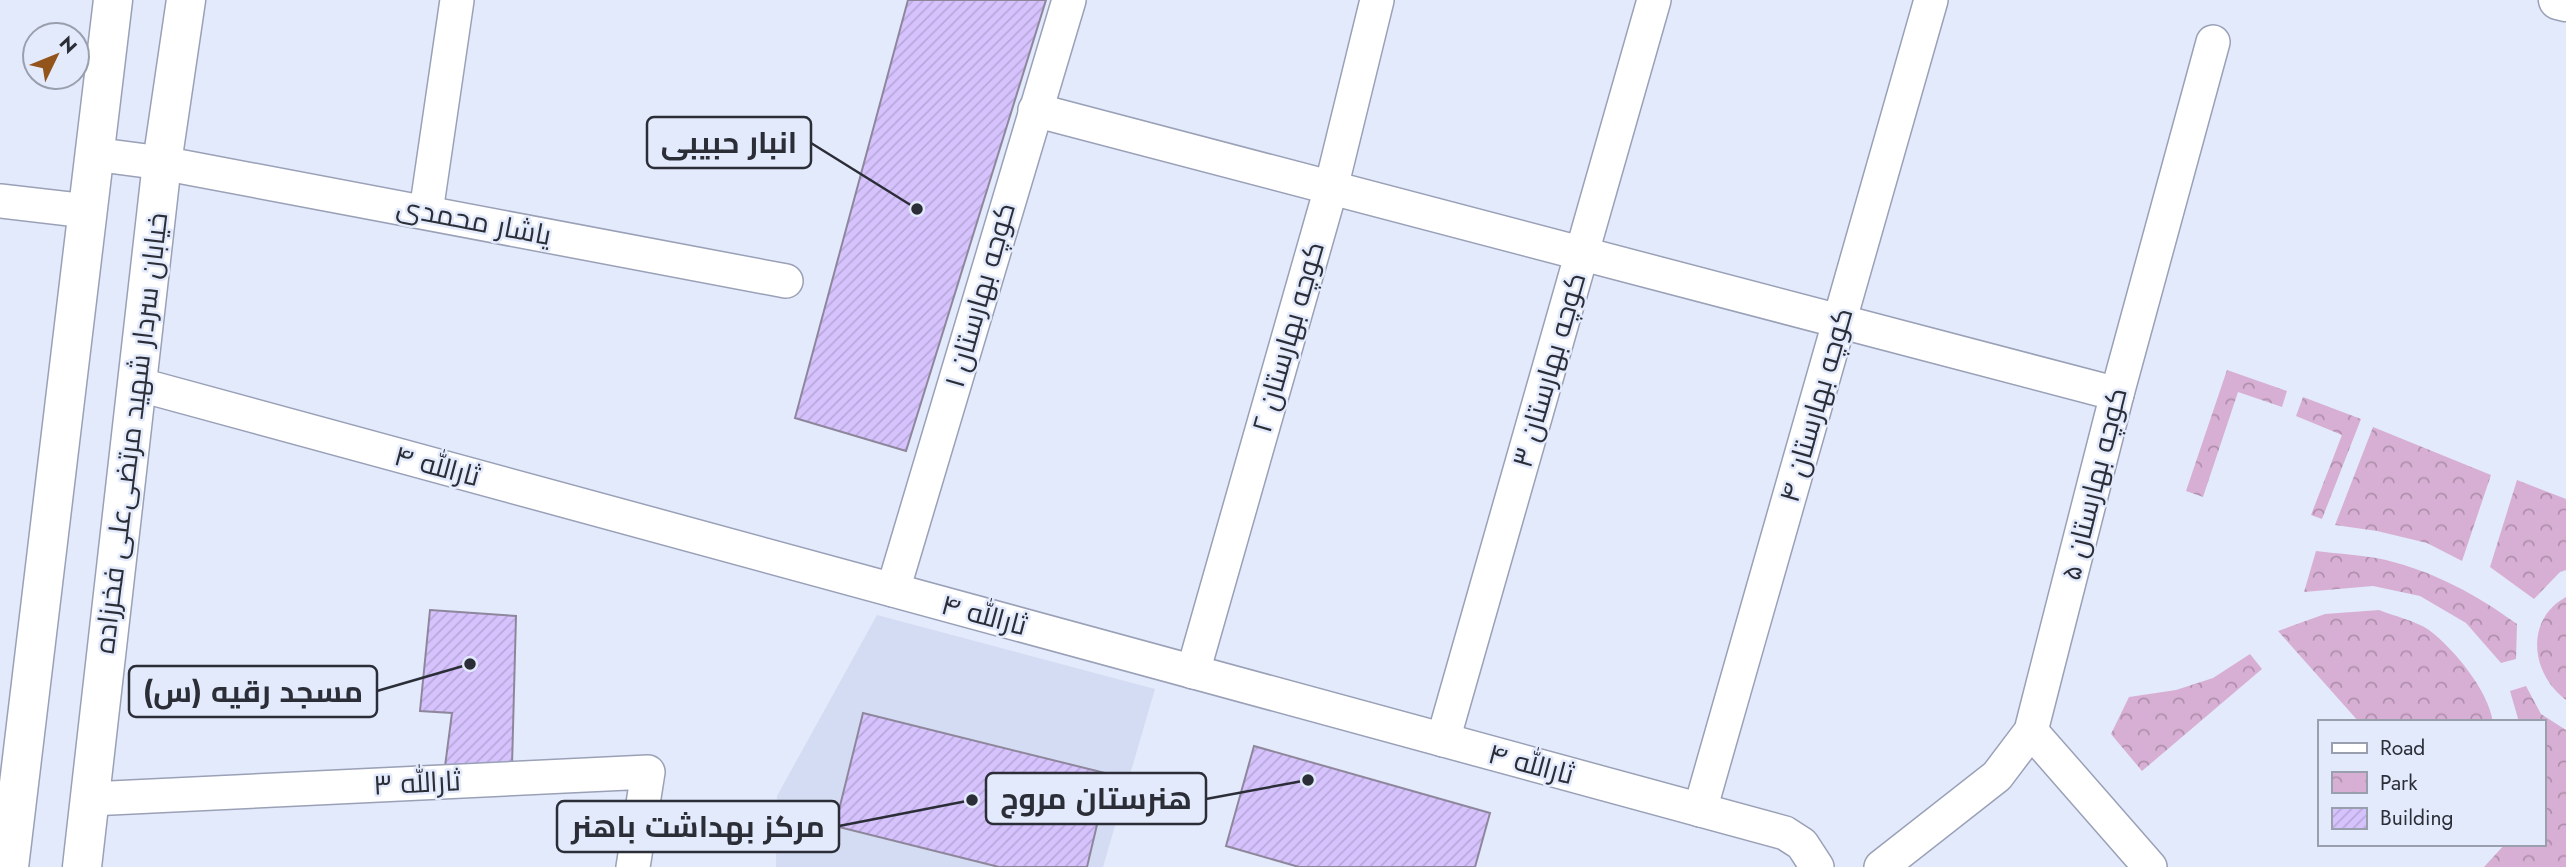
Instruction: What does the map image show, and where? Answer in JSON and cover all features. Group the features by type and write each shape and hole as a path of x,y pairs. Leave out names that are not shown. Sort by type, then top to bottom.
{"main road":[{"path":"9,867 113,0"},
{"name":"خیابان سردار شهید مرتضی‌علی فخرزاده","path":"82,867 162,163 186,0"},
{"path":"2558,0 2566,2"}],"street":[{"path":"426,212 457,0"},
{"name":"کوچه بهارستان ۱","path":"893,590 1069,0"},
{"name":"کوچه بهارستان ۲","path":"1193,672 1331,188 1377,0"},
{"name":"کوچه بهارستان ۳","path":"1443,740 1654,0"},
{"name":"کوچه بهارستان ۴","path":"1700,810 1931,0"},
{"name":"کوچه بهارستان ۵","path":"1881,867 1997,776 2031,731 2117,394 2213,42"},
{"path":"1035,110 2117,394"},
{"name":"یاشار محمدی","path":"93,154 162,163 786,281"},
{"path":"0,201 87,211"},
{"name":"ثارالله ۴","path":"137,384 1785,833 1802,844 1817,867"},
{"path":"2031,731 2150,867"},
{"name":"ثارالله ۳","path":"90,799 649,772 633,867"}],"shaded area":[{"path":"877,615 1155,689 1103,867 776,867 777,796"}],"green space":[{"path":"2227,370 2287,391 2282,407 2238,392 2203,497 2186,491"},
{"path":"2303,397 2361,419 2322,519 2311,515 2342,435 2296,416"},
{"path":"2373,427 2491,475 2462,561 2427,543 2377,531 2335,525"},
{"path":"2517,480 2566,499 2566,570 2560,572 2534,599 2490,567"},
{"path":"2316,551 2386,560 2438,578 2471,594 2517,624 2516,659 2501,663 2466,623 2420,596 2373,586 2304,592"},
{"path":"2566,597 2566,700 2545,676 2537,647 2543,619"},
{"path":"2379,610 2429,630 2468,671 2484,697 2492,720 2357,720 2278,631 2325,614"},
{"path":"2250,654 2262,669 2142,771 2111,734 2129,697 2176,690 2213,678"},
{"path":"2526,686 2541,714 2566,730 2566,867 2484,867 2503,846 2545,846 2545,720 2518,720 2510,691"}],"building":[{"path":"908,0 1046,0 906,451 795,418"},
{"path":"430,610 516,616 512,766 444,774 452,713 420,711"},
{"path":"863,713 1109,774 1087,867 999,867 835,826"},
{"path":"1254,746 1490,813 1475,867 1299,867 1226,846"}],"place":[{"name":"انبار حبیبی","path":"917,209"},
{"name":"مسجد رقیه (س)","path":"470,664"},
{"name":"هنرستان مروج","path":"1308,780"},
{"name":"مرکز بهداشت باهنر","path":"972,800"}]}
